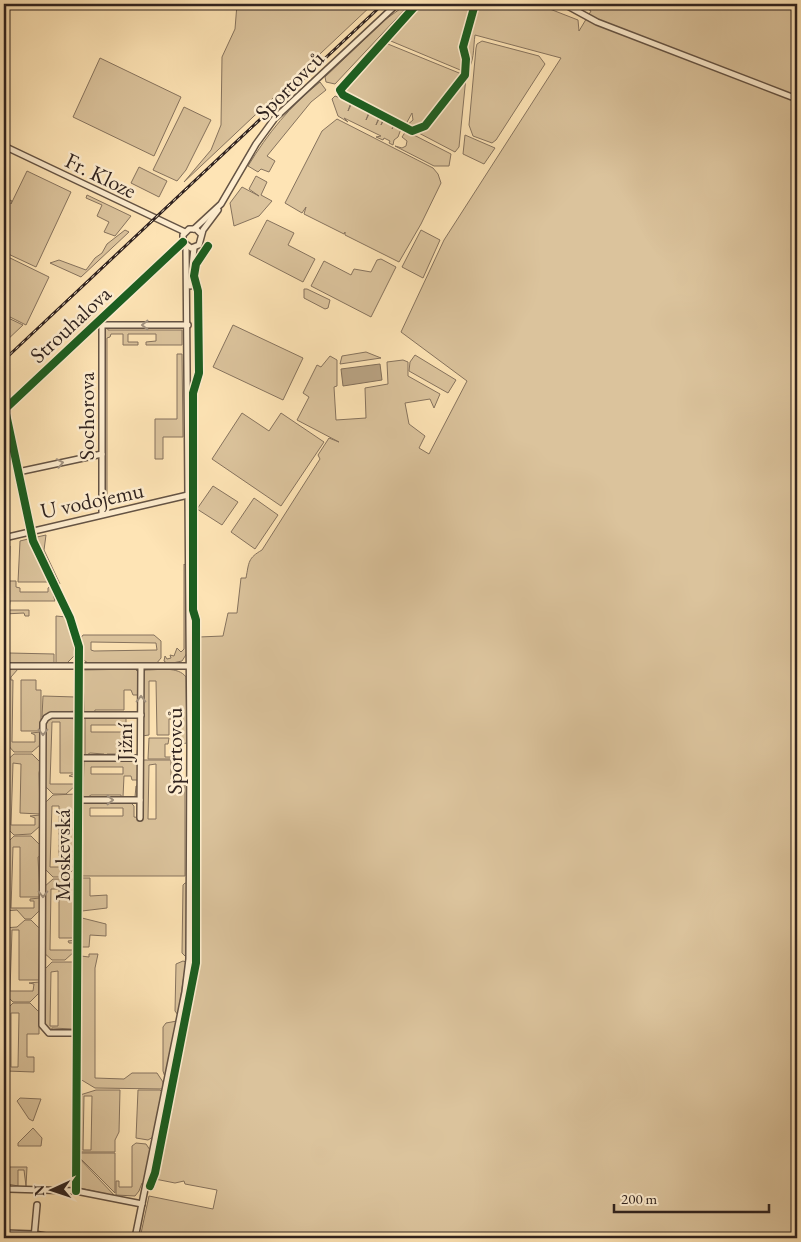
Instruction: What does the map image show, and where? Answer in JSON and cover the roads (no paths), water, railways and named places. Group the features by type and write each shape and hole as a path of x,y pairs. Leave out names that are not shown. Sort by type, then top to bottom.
{"street":[{"name":"Sportovců","path":"188,294 194,248 201,242 201,234 256,144 275,118 397,4"},
{"path":"564,4 596,22 797,99"},
{"name":"Fr. Kloze","path":"4,146 184,232"},
{"name":"Sportovců","path":"135,1238 188,968 188,294 184,232 194,229 221,204"},
{"path":"194,229 201,234"},
{"path":"185,244 194,248"},
{"name":"Strouhalova","path":"31,530 5,409 102,318 185,244"},
{"name":"Sochorova","path":"102,318 102,514"},
{"path":"102,325 188,325"},
{"path":"18,472 102,454"},
{"name":"U vodojemu","path":"4,538 31,530 188,495"},
{"name":"Moskevská","path":"31,530 33,541 77,635 80,666 76,1191"},
{"path":"4,614 4,658"},
{"path":"4,666 189,666"},
{"name":"Jižní","path":"140,818 141,667"},
{"path":"77,1033 48,1033 43,1029 42,1025 43,723 49,716 141,715"},
{"path":"80,758 140,758"},
{"path":"80,800 140,800"},
{"path":"4,1184 7,1188 13,1190 76,1191 142,1204"},
{"path":"34,1236 37,1205"},
{"path":"4,1233 57,1238"}],"railway":[{"path":"4,360 383,4"}]}
